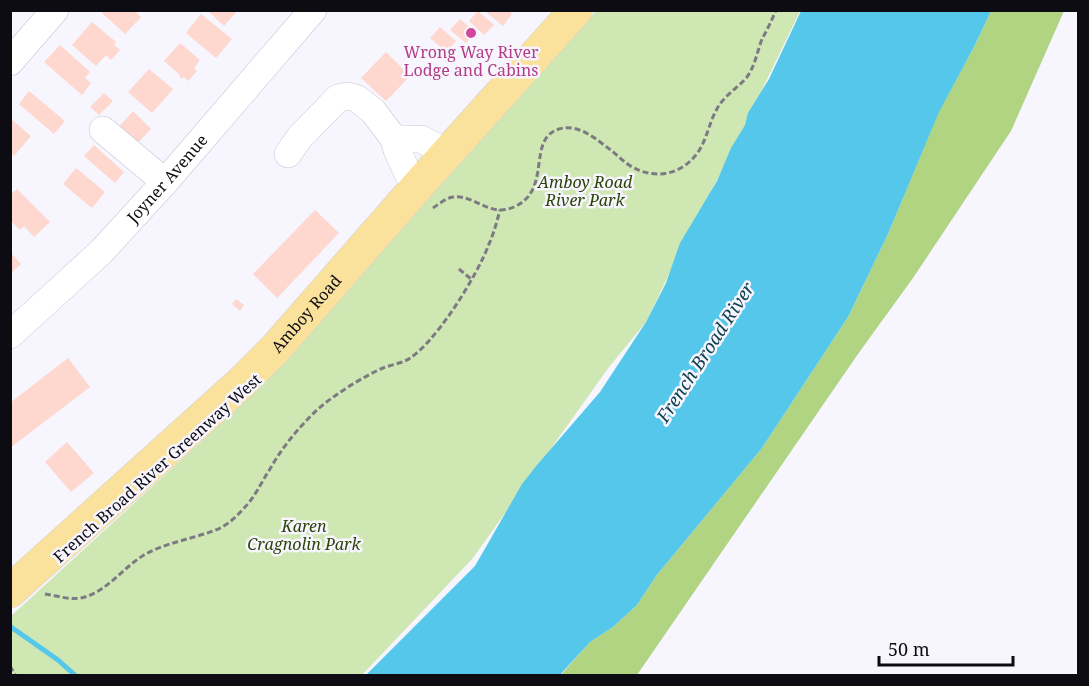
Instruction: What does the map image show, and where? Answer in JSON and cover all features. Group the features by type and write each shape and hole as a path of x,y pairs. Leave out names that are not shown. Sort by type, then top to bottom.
{"main road":[{"name":"Amboy Road","path":"18,589 241,383 422,200 447,153 576,10"}],"street":[{"path":"10,62 55,10"},
{"name":"Joyner Avenue","path":"10,335 101,252 165,182 313,10"},
{"path":"288,154 300,137 338,98 348,96 356,98 372,111 394,139 397,150 422,200"},
{"path":"103,130 165,182"},
{"path":"394,139 421,139 447,153"}],"path":[{"path":"422,200 443,201 452,197 462,197 482,206 500,210 513,207 531,194 537,179 542,145 552,132 563,128 581,130 628,165 646,172 661,175 680,170 692,160 701,147 719,105 752,69 776,10"},
{"path":"18,589 70,599 84,597 97,591 145,555 224,526 248,505 281,450 320,407 382,368 406,361 423,347 472,279 489,245 500,210"},
{"path":"459,269 472,279"},
{"path":"10,666 16,675"}],"green space":[{"name":"Karen Cragnolin Park","path":"596,11 800,11 646,322 609,367 473,558 362,675 11,675 10,617 262,386"},
{"path":"991,11 1064,11 1011,131 913,278 637,675 560,676 590,642 613,627 637,605 656,576 762,448 848,317 888,234 939,111"}],"water":[{"name":"French Broad River","path":"801,11 991,11 939,112 888,234 848,317 762,448 656,576 637,605 613,627 590,642 560,675 366,675 475,566 522,484 600,392 646,322 666,283 680,243 717,181 731,148 745,125 748,113 769,79"}],"building":[{"path":"104,10 134,10 141,17 125,34 102,13"},
{"path":"207,10 238,10 224,26"},
{"path":"489,10 507,10 512,14 503,26 487,13"},
{"path":"478,11 494,25 484,35 469,21"},
{"path":"201,14 232,39 216,58 186,33"},
{"path":"460,19 475,32 466,43 450,30"},
{"path":"92,22 116,42 114,45 120,50 111,60 106,55 96,66 72,45"},
{"path":"440,27 456,41 446,52 430,38"},
{"path":"180,43 200,60 194,68 197,71 188,81 184,77 182,79 164,61"},
{"path":"60,45 90,72 85,78 91,83 82,95 44,62"},
{"path":"386,52 410,76 386,101 361,78"},
{"path":"149,69 173,89 152,113 128,92"},
{"path":"29,91 65,121 54,134 19,104"},
{"path":"104,93 113,101 99,115 90,107"},
{"path":"133,111 151,129 134,147 118,128"},
{"path":"10,118 31,136 14,156 10,153"},
{"path":"94,145 124,172 115,183 84,156"},
{"path":"76,168 105,192 92,208 63,184"},
{"path":"17,189 50,222 34,237 24,226 20,230 10,220 10,195"},
{"path":"315,210 339,233 277,298 253,274"},
{"path":"10,252 21,264 10,274"},
{"path":"236,299 244,305 240,311 232,304"},
{"path":"68,358 90,387 10,448 10,403"},
{"path":"67,442 94,473 71,492 45,462"}],"waterway":[{"path":"11,627 58,660 76,676"}],"place":[{"name":"Wrong Way River Lodge and Cabins","path":"471,33"}],"park label":[{"name":"Amboy Road River Park","path":"585,191"}]}
